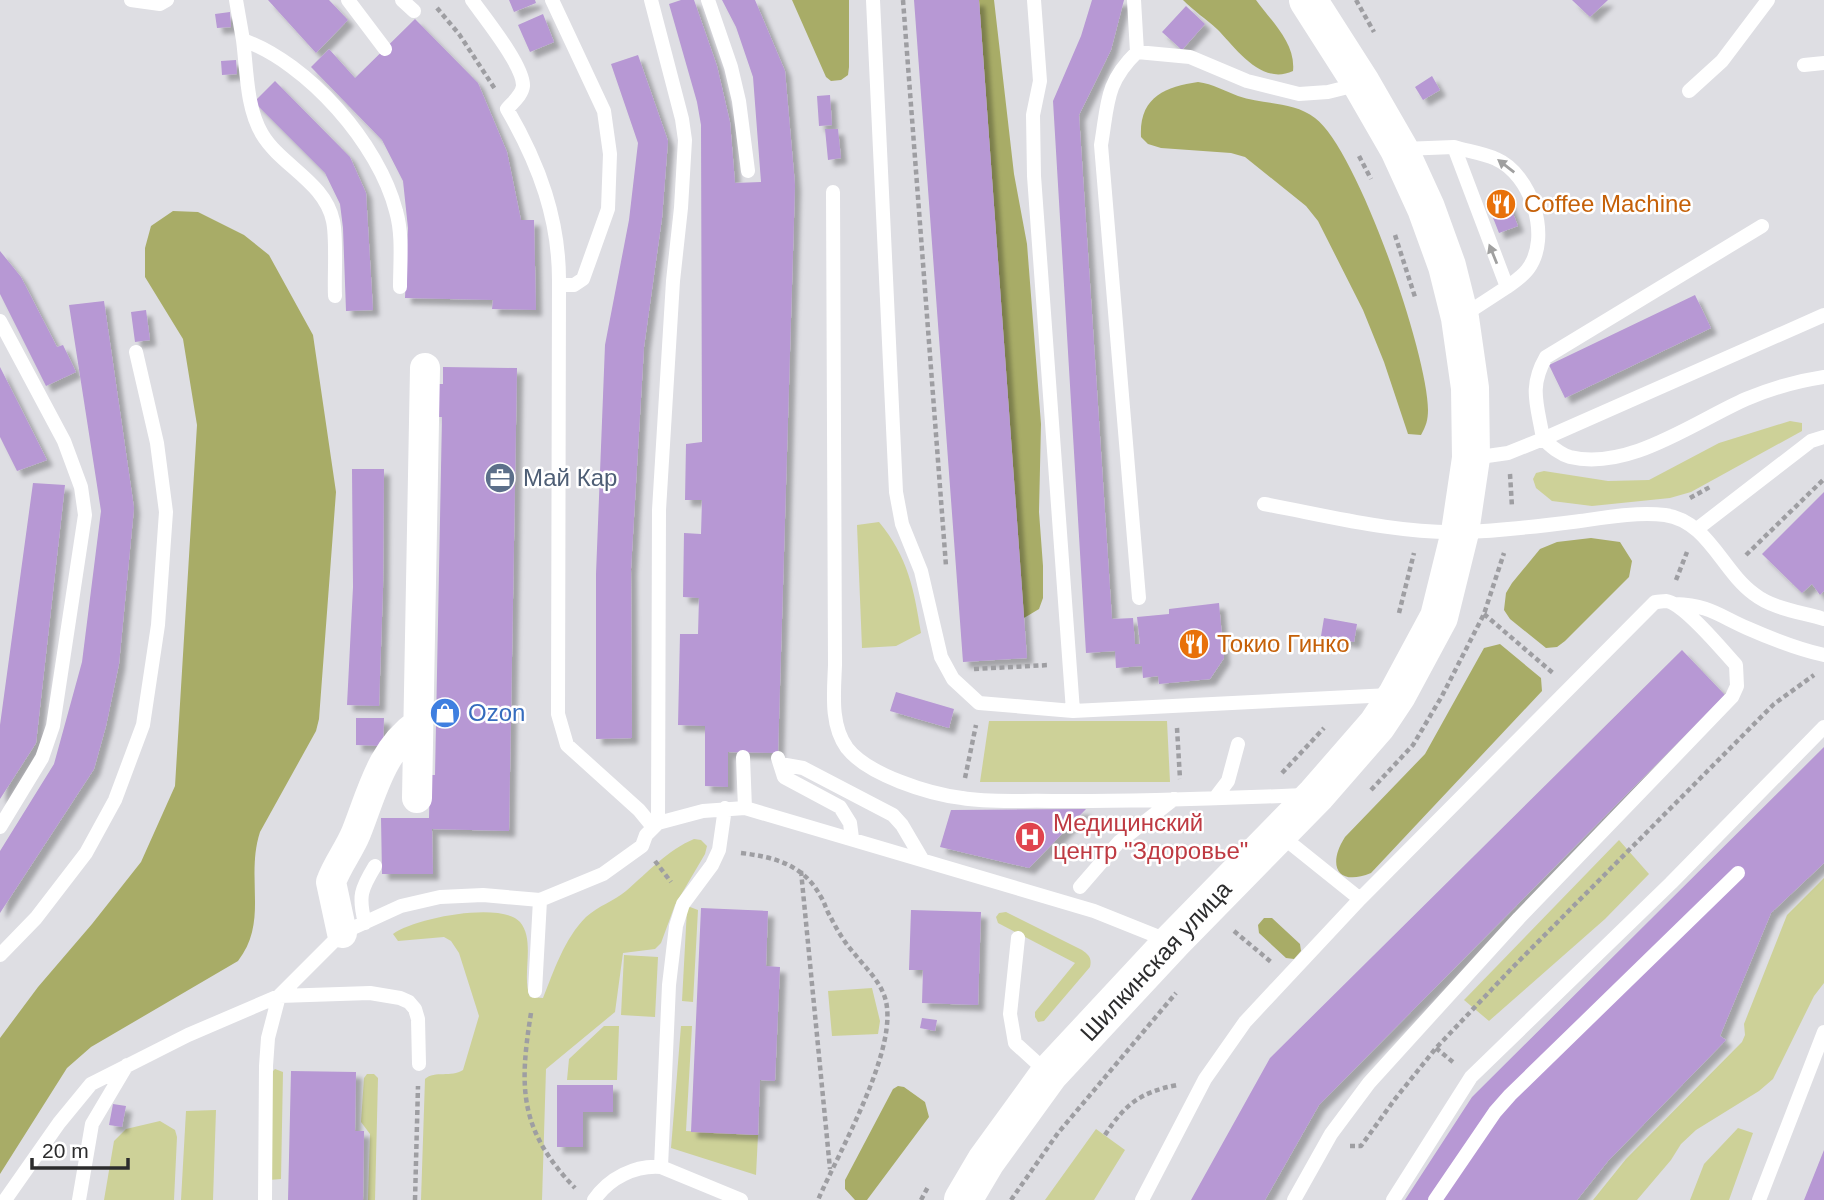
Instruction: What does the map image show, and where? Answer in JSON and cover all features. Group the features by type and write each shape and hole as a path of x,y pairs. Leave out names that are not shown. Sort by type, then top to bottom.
{"main road":[{"name":"Шилкинская улица","path":"963,1200 986,1161 1049,1074 1172,942 1316,795 1377,725 1397,695 1439,617 1460,532 1471,458 1470,388 1460,318 1447,266 1430,219 1399,149 1362,83 1308,0"}],"street":[{"path":"416,798 425,368"},
{"path":"354,928 331,882 333,874 356,833 368,795 392,747 418,724"}],"lane":[{"path":"131,0 160,4 167,0"},
{"path":"236,0 250,97 262,134 321,195 333,220 335,296"},
{"path":"348,0 385,49"},
{"path":"402,0 414,11"},
{"path":"472,0 517,65 523,86 518,97 507,108 536,166 555,225 559,285 558,714 567,746 655,825"},
{"path":"552,0 604,111 610,154 608,209 583,278 574,285 559,285"},
{"path":"651,0 682,119 685,141 673,281 659,510 655,825"},
{"path":"708,0 731,67 739,101 748,171"},
{"path":"873,0 895,475 902,524 921,571 941,657 953,679 979,703 1073,711 1397,695"},
{"path":"1034,0 1040,81 1033,115 1034,176 1073,711"},
{"path":"1134,0 1137,52 1124,65 1111,85 1101,145 1139,598"},
{"path":"1689,91 1722,61 1768,0"},
{"path":"243,40 282,58 307,78 341,114 375,160 389,187 397,214 400,287"},
{"path":"1137,52 1190,57 1247,81 1299,94 1328,92 1362,83"},
{"path":"1804,65 1824,64"},
{"path":"1454,147 1507,287"},
{"path":"1399,149 1454,147 1497,159 1516,174 1530,198 1539,231 1528,268 1507,287 1460,318"},
{"path":"833,192 834,699 837,726 847,748 874,769 896,781 961,798 1111,801 1316,795"},
{"path":"1762,226 1546,357 1534,386 1543,439 1557,451 1570,457 1629,455 1749,398 1790,382 1824,376"},
{"path":"1471,458 1508,453 1543,439 1824,315"},
{"path":"0,321 64,441 81,487 85,515 52,726 42,758 0,827"},
{"path":"0,955 37,918 86,853 115,800 143,725 158,625 166,512 157,443 136,352"},
{"path":"1697,529 1811,441 1824,437"},
{"path":"1264,504 1420,531 1512,530 1631,514 1666,515 1697,529 1745,587 1757,597 1777,606 1824,619"},
{"path":"1142,1200 1205,1079 1245,1022 1360,899 1655,602 1710,608 1778,640 1824,655"},
{"path":"1294,1200 1331,1134 1369,1083 1519,918 1732,696 1737,686 1736,665 1691,617 1671,603"},
{"path":"1393,1200 1471,1077 1671,883 1824,727"},
{"path":"1215,798 1228,781 1238,744"},
{"path":"743,757 745,808"},
{"path":"852,838 850,823 840,807 784,777 782,762 803,768 893,814 922,859"},
{"path":"1080,887 1119,842 1174,799"},
{"path":"661,1167 671,955 676,926 683,904 712,865 719,850 725,808"},
{"path":"5,1200 59,1123 91,1084 128,1063 279,996 354,928 401,906 440,897 483,895 540,900 603,874 642,846 646,835 655,825 702,811 745,808 1094,911 1172,942"},
{"path":"1278,833 1360,899"},
{"path":"354,928 362,889 375,866"},
{"path":"1435,1200 1494,1112 1738,873"},
{"path":"535,991 540,900"},
{"path":"1018,938 1010,1014 1015,1043 1049,1074"},
{"path":"279,996 370,993 410,1002 418,1019 419,1064"},
{"path":"265,1200 266,1066 268,1038 279,996"},
{"path":"1759,1200 1824,1032"},
{"path":"79,1200 92,1124 128,1063"},
{"path":"594,1200 604,1188 624,1174 650,1166 661,1167 741,1200"}],"path":[{"path":"903,0 940,477"},
{"path":"435,6 459,34 507,108"},
{"path":"1354,147 1371,180"},
{"path":"1392,226 1418,304"},
{"path":"1730,570 1824,480"},
{"path":"1671,603 1697,529"},
{"path":"1398,616 1420,531"},
{"path":"1484,614 1570,688"},
{"path":"965,670 1070,663"},
{"path":"1352,1147 1362,1146 1436,1048 1513,967 1774,704 1806,680"},
{"path":"966,772 975,730"},
{"path":"642,846 670,880 683,904"},
{"path":"719,850 766,856 801,871 821,896 830,918 850,950 871,974 884,995 888,1014 884,1044 875,1074 818,1200"},
{"path":"801,871 830,1172"},
{"path":"1234,931 1287,975"},
{"path":"535,991 524,1060 524,1095 534,1134 551,1161 576,1189"},
{"path":"415,1200 419,1064"},
{"path":"1105,1135 1117,1117 1141,1096 1158,1088 1205,1079"}],"green space":[{"path":"792,0 849,0 849,67 848,75 841,80 831,81 826,77"},
{"path":"979,0 994,0 1014,174 1027,244 1041,424 1039,512 1043,598 1039,609 1024,618"},
{"path":"1183,0 1256,0 1287,42 1293,71 1270,73 1250,63 1217,29"},
{"path":"1198,82 1248,99 1297,109 1315,118 1332,137 1370,210 1404,302 1425,383 1428,414 1421,435 1408,434 1363,310 1318,221 1306,206 1245,157 1231,153 1161,148 1148,144 1141,137 1144,112 1156,96 1175,87"},
{"path":"173,211 198,212 244,235 269,255 313,335 336,492 319,719 316,731 260,832 256,849 255,915 247,946 238,961 91,1047 67,1068 0,1174 0,1038 38,987 141,862 175,786 197,425 183,339 145,277 145,248 151,226"},
{"path":"1790,421 1802,423 1802,431 1691,492 1670,498 1592,506 1552,501 1536,488 1533,479 1536,473 1544,471 1608,481 1649,480 1719,443"},
{"path":"879,522 897,548 908,574 921,633 896,646 862,648 857,525"},
{"path":"1591,538 1620,542 1632,561 1629,577 1565,641 1557,647 1546,648 1510,619 1504,610 1506,593 1540,549 1557,542"},
{"path":"1500,644 1541,678 1542,691 1371,873 1359,877 1343,875 1336,864 1345,837 1425,754 1484,648"},
{"path":"989,721 1167,721 1170,782 980,782"},
{"path":"694,839 701,840 707,846 705,854 675,905 661,943 655,949 623,953 615,1012 546,1069 542,1200 421,1200 425,1079 463,1070 479,1016 459,953 451,941 444,937 398,941 393,934 419,922 457,914 477,912 510,916 520,922 525,930 530,997 543,998 566,945 586,917 626,891 667,855"},
{"path":"1619,840 1649,874 1605,919 1489,1021 1464,1000"},
{"path":"1824,878 1824,983 1814,996 1773,1079 1759,1091 1696,1130 1681,1144 1637,1200 1593,1200 1626,1159 1742,1042 1745,1035 1744,1024 1787,915"},
{"path":"690,907 698,910 693,1002 682,1001 687,909"},
{"path":"1006,912 1082,950 1090,959 1090,967 1044,1021 1038,1022 1035,1012 1075,963 998,923 996,917 999,913"},
{"path":"1264,918 1272,918 1300,944 1301,951 1294,959 1286,958 1259,933 1258,925"},
{"path":"624,955 658,957 655,1017 621,1015"},
{"path":"872,988 880,1021 878,1034 832,1036 828,991"},
{"path":"604,1026 619,1026 617,1080 567,1080 569,1059"},
{"path":"681,1026 692,1026 686,1131 758,1135 756,1175 671,1148"},
{"path":"275,1069 283,1072 281,1179 269,1180 272,1072"},
{"path":"367,1074 374,1074 378,1078 375,1200 368,1200 370,1134 361,1122 364,1078"},
{"path":"904,1087 925,1102 929,1117 867,1200 855,1200 845,1189 845,1180 893,1089"},
{"path":"216,1110 213,1200 181,1200 186,1111"},
{"path":"160,1121 175,1130 177,1137 174,1200 104,1200 114,1141 126,1129"},
{"path":"1738,1128 1753,1133 1729,1200 1690,1200 1704,1164"},
{"path":"1096,1129 1125,1150 1094,1200 1045,1200"}],"building":[{"path":"268,0 329,0 348,20 316,53"},
{"path":"509,0 535,0 536,3 514,12"},
{"path":"694,0 717,66 730,122 735,183 761,182 753,77 736,27 722,0 755,0 785,71 795,185 778,753 728,752 728,787 705,786 705,726 678,725 680,634 698,634 699,598 683,597 684,533 701,534 702,500 685,500 686,444 702,442 701,125 669,4"},
{"path":"914,0 979,0 1027,658 963,662"},
{"path":"1092,0 1124,0 1111,50 1079,115 1112,619 1133,618 1135,644 1140,644 1137,617 1169,614 1169,609 1219,603 1224,658 1210,679 1159,684 1158,676 1143,678 1142,666 1116,668 1115,651 1086,653 1053,101 1081,36"},
{"path":"1572,0 1608,0 1590,17"},
{"path":"1186,6 1205,24 1182,50 1162,32"},
{"path":"230,12 231,27 217,28 215,14"},
{"path":"543,14 554,42 530,52 518,25"},
{"path":"415,19 478,83 507,152 521,220 534,220 536,310 492,309 493,300 405,298 408,228 403,181 382,140 311,67 329,49 355,78"},
{"path":"638,55 668,141 662,218 644,347 631,569 632,738 596,739 596,574 605,345 629,220 638,143 611,64"},
{"path":"236,60 237,74 222,75 221,61"},
{"path":"1432,76 1440,90 1423,100 1415,87"},
{"path":"275,81 350,157 366,193 373,310 346,311 340,204 325,173 254,102"},
{"path":"830,95 832,125 819,126 817,96"},
{"path":"825,129 838,129 841,158 828,160"},
{"path":"1505,193 1518,226 1499,233 1486,200"},
{"path":"0,251 21,277 57,347 63,345 76,372 46,386 0,294"},
{"path":"1695,295 1711,328 1565,398 1549,365"},
{"path":"104,301 134,508 119,664 94,769 0,913 0,851 54,764 82,662 101,511 69,305"},
{"path":"146,310 150,340 135,342 131,312"},
{"path":"0,367 47,460 17,471 0,437"},
{"path":"443,367 517,368 509,831 432,829 433,874 382,874 381,818 429,818 430,775 435,775 442,417 437,417 438,384 443,384"},
{"path":"352,469 384,469 379,706 347,705 353,587"},
{"path":"33,483 65,485 36,743 0,799 0,725"},
{"path":"1824,492 1824,591 1820,595 1812,584 1802,593 1762,554"},
{"path":"1324,618 1357,624 1354,642 1321,636"},
{"path":"1682,650 1725,695 1319,1105 1265,1200 1191,1200 1270,1058"},
{"path":"896,692 954,709 949,728 890,711"},
{"path":"356,718 384,718 383,746 356,745"},
{"path":"1824,747 1824,863 1771,913 1720,1036 1726,1040 1608,1161 1577,1200 1405,1200 1472,1097"},
{"path":"1086,809 1029,868 940,847 951,810"},
{"path":"701,908 768,911 766,966 780,967 775,1081 760,1080 758,1135 691,1132"},
{"path":"911,910 981,912 978,1005 922,1003 923,970 909,970"},
{"path":"922,1018 937,1020 935,1031 920,1028"},
{"path":"291,1071 356,1072 355,1131 364,1131 363,1200 288,1200"},
{"path":"557,1085 613,1085 613,1112 583,1112 583,1147 557,1147"},
{"path":"113,1104 126,1106 122,1127 109,1125"},
{"path":"1824,1150 1824,1200 1804,1200"}],"place":[{"name":"Coffee Machine","path":"1501,204"},
{"name":"Май Кар","path":"500,478"},
{"name":"Токио Гинко","path":"1194,644"},
{"name":"Ozon","path":"445,713"},
{"name":"Медицинский центр \"Здоровье\"","path":"1030,837"}]}
